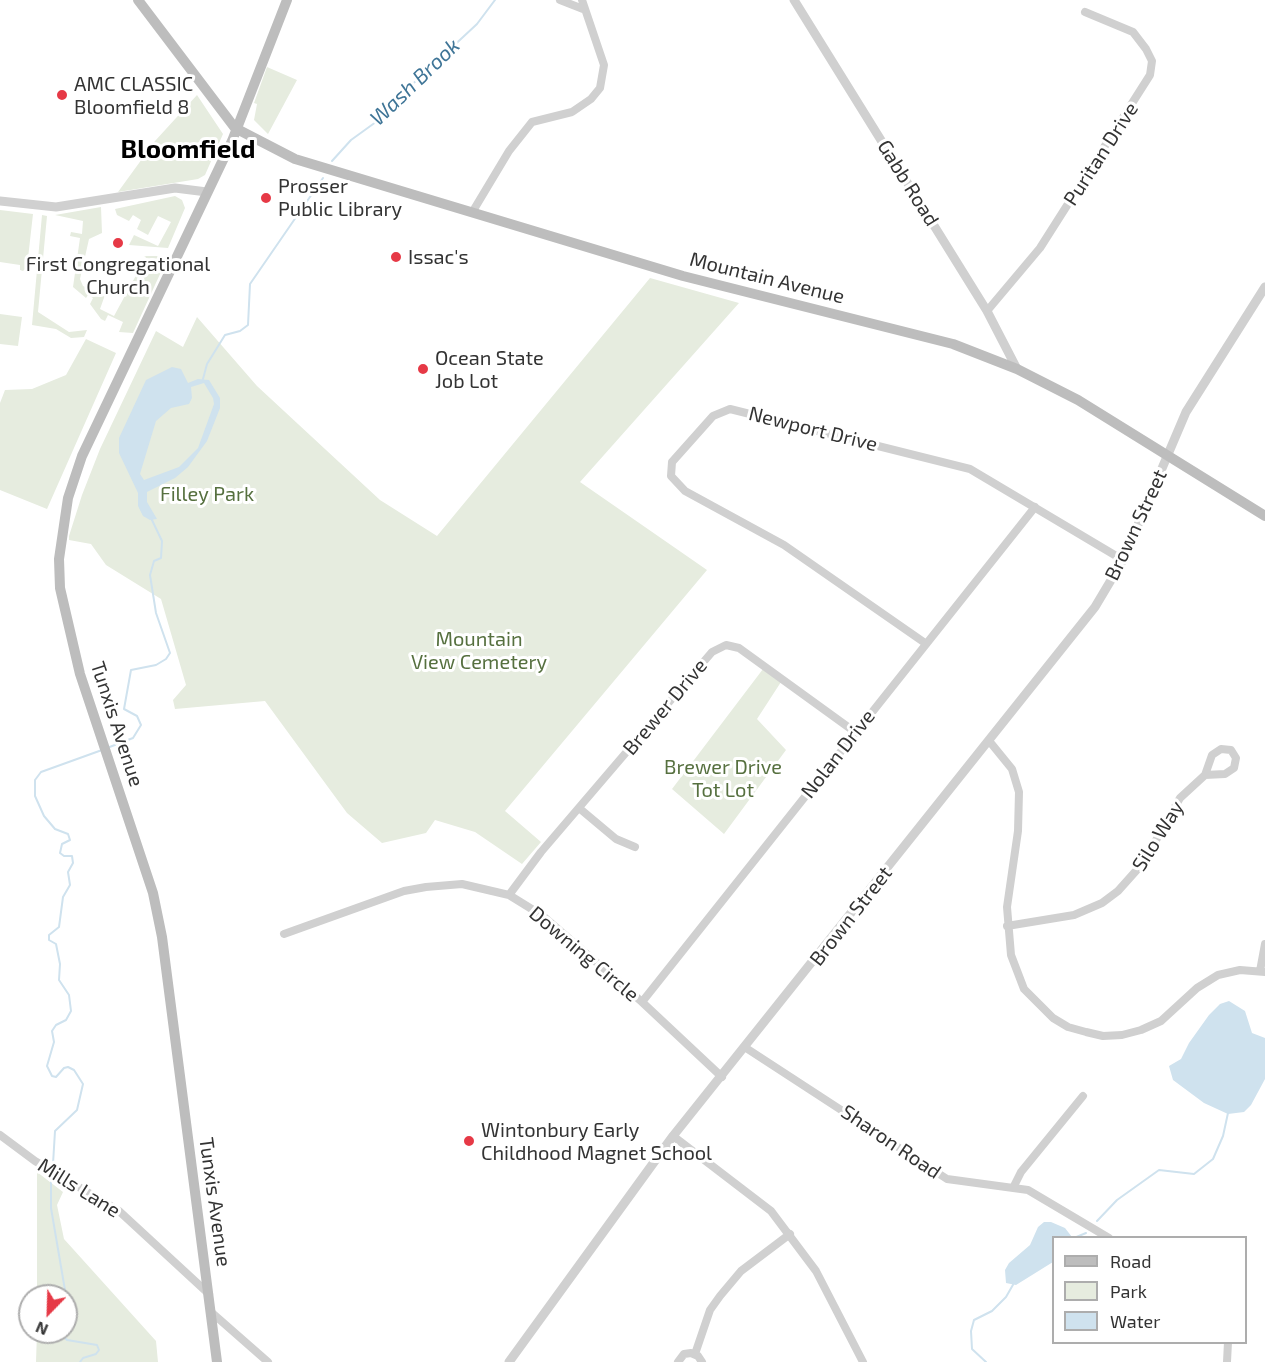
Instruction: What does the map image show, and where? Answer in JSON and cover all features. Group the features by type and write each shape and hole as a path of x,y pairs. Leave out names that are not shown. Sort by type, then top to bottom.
{"main road":[{"path":"138,0 236,128"},
{"name":"Tunxis Avenue","path":"217,1362 162,937 153,893 80,674 60,588 61,529 68,498 82,456 236,128 287,0"},
{"name":"Mountain Avenue","path":"236,128 295,159 344,176 473,211 683,276 952,344 1017,369 1078,399 1265,516"}],"street":[{"path":"560,0 583,9"},
{"path":"473,211 509,151 532,122 572,112 591,99 600,88 604,65 593,30 583,9 582,0"},
{"name":"Gabb Road","path":"794,0 987,311 1017,369"},
{"name":"Puritan Drive","path":"987,311 1040,248 1150,75 1152,61 1133,32 1085,12"},
{"path":"0,201 56,207 175,188 207,192"},
{"name":"Brown Street","path":"509,1362 673,1136 746,1048 1095,607 1124,560 1186,412 1265,287"},
{"name":"Newport Drive","path":"925,643 784,545 684,491 671,476 672,462 713,416 730,408 970,469 1124,560"},
{"name":"Nolan Drive","path":"642,1002 1035,507"},
{"name":"Brewer Drive","path":"509,895 521,876 712,652 726,645 739,648 855,732"},
{"path":"990,742 1012,769 1019,792 1018,831 1007,926 1016,973 1033,1000 1053,1018 1068,1027 1103,1036 1141,1030 1161,1021 1197,988 1218,975 1240,970 1262,971 1265,944"},
{"name":"Silo Way","path":"1007,926 1074,915 1096,906 1118,891 1143,862 1180,798 1205,775"},
{"path":"579,808 616,839 635,847"},
{"name":"Downing Circle","path":"284,934 404,891 426,886 462,884 509,895 543,916 642,1002 722,1077"},
{"name":"Sharon Road","path":"746,1048 947,1179 967,1184 1014,1186 1045,1197 1106,1236"},
{"path":"1014,1186 1021,1172 1083,1096"},
{"name":"Mills Lane","path":"0,1135 35,1161 119,1211 182,1272 209,1294"},
{"path":"673,1136 771,1211 816,1271 863,1362"},
{"path":"695,1354 710,1310 720,1296 741,1271 790,1234"},
{"path":"212,1312 268,1362"},
{"path":"1227,1362 1228,1344"},
{"path":"678,1362 684,1354 695,1354 702,1362"}],"green space":[{"path":"267,67 297,80 268,134 254,120 257,104 254,103"},
{"path":"197,95 223,134 205,175 198,179 118,192 155,141"},
{"path":"175,196 182,200 185,208 168,248 129,245 134,235 158,246 171,222 158,216 148,235 137,229 141,220 133,215 129,221 117,215 115,209"},
{"path":"101,207 102,233 89,239 80,279 83,286 105,295 100,309 114,316 146,257 144,256 162,256 166,261 133,333 119,332 123,322 108,315 105,321 101,319 90,304 93,298 88,295 86,298 73,287 80,238 70,236 71,232 82,234 83,221 55,215"},
{"path":"0,210 33,214 27,267 23,271 20,270 20,265 0,262"},
{"path":"42,215 47,216 38,312 69,332 87,330 84,337 71,338 56,329 32,325"},
{"path":"650,278 739,303 580,482 707,570 505,811 541,842 522,864 475,832 435,820 426,833 382,843 347,813 265,701 175,709 173,700 186,685 161,599 106,565 91,544 69,540 82,495 100,449 156,331 183,347 197,317 257,386 380,500 437,536"},
{"path":"0,314 22,317 18,346 0,344"},
{"path":"86,339 116,353 47,509 0,490 0,403 5,390 32,389 66,375"},
{"name":"Brewer Drive Tot Lot","path":"763,669 781,682 757,719 786,750 724,834 672,789"},
{"path":"37,1172 63,1192 57,1205 64,1239 156,1341 158,1362 36,1362 37,1344 78,1344 78,1284 37,1284"}],"water":[{"path":"172,367 181,369 188,383 198,379 209,380 220,398 220,408 207,441 188,467 175,478 147,492 147,502 157,519 150,520 143,516 138,506 138,493 119,453 119,438 146,380","holes":["204,383 214,404 198,448 179,467 144,480 140,474 156,421 171,408 189,404 192,398 191,387"]},
{"path":"1229,1001 1245,1011 1252,1033 1265,1038 1265,1079 1251,1105 1244,1112 1228,1114 1204,1103 1173,1080 1169,1066 1181,1059 1189,1043 1209,1015 1220,1004"},
{"path":"1044,1222 1051,1222 1065,1228 1071,1236 1052,1236 1052,1263 1016,1285 1006,1283 1005,1270 1009,1263 1030,1245 1038,1227"}],"waterway":[{"name":"Wash Brook","path":"332,161 351,140 387,114 403,93 477,24 495,0"},
{"name":"Wash Brook","path":"203,379 207,364 225,335 240,331 248,325 250,284 323,178"},
{"name":"Wash Brook","path":"107,748 133,738 141,725 137,716 124,709 131,670 156,665 166,659 170,653 156,613 150,575 154,561 161,558 162,541 151,518"},
{"name":"Wash Brook","path":"53,1164 55,1131 77,1110 83,1084 74,1070 64,1068 56,1077 52,1076 47,1066 54,1042 52,1031 56,1025 66,1020 71,1011 69,995 59,980 60,964 56,944 49,940 49,935 59,927 63,897 70,885 68,872 73,863 72,856 64,856 60,853 62,844 70,840 68,834 55,829 44,816 35,796 35,780 41,772 102,750"},
{"path":"1097,1221 1117,1200 1159,1170 1194,1174 1213,1159 1223,1136 1228,1113"},
{"name":"Wash Brook","path":"51,1180 51,1208 64,1284"},
{"path":"1079,1236 1086,1233"},
{"path":"986,1362 972,1349 971,1331 974,1320 992,1311 1006,1297 1014,1283"},
{"name":"Wash Brook","path":"78,1342 97,1345 99,1350 80,1362"}],"place":[{"name":"AMC CLASSIC Bloomfield 8","path":"62,95"},
{"name":"Prosser Public Library","path":"266,198"},
{"name":"First Congregational Church","path":"118,243"},
{"name":"Issac's","path":"396,257"},
{"name":"Ocean State Job Lot","path":"423,369"},
{"name":"Wintonbury Early Childhood Magnet School","path":"469,1141"}],"district":[{"name":"Bloomfield","path":"188,149"}],"park label":[{"name":"Filley Park","path":"207,494"},
{"name":"Mountain View Cemetery","path":"479,650"}]}
